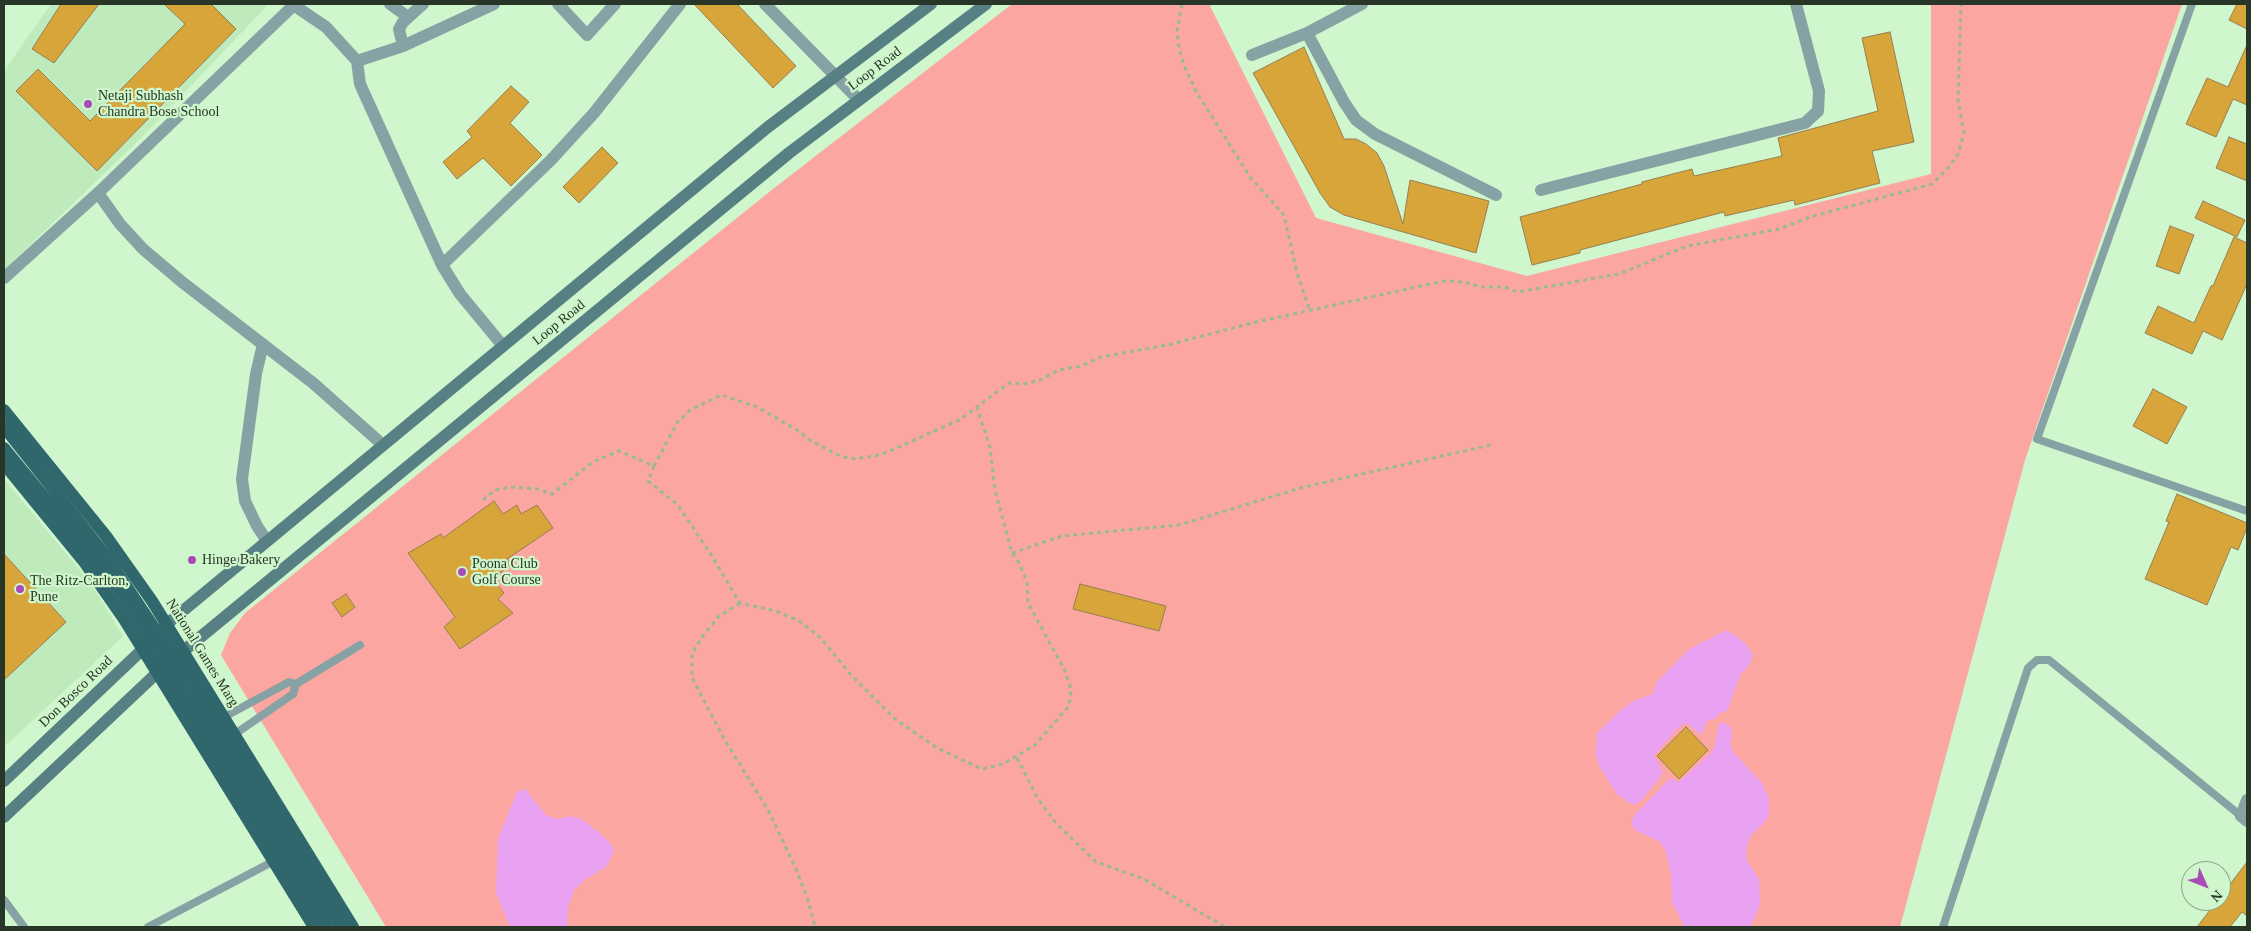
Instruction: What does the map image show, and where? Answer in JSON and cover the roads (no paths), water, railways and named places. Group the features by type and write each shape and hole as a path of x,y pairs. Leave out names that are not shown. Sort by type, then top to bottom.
{"main road":[{"name":"Loop Road","path":"167,624 768,127 931,4"},
{"name":"Loop Road","path":"158,672 781,159 986,4"},
{"name":"National Games Marg","path":"4,410 118,552 167,624 353,927"},
{"path":"4,427 107,557 191,683 326,927"},
{"path":"4,448 108,575 340,927"},
{"path":"4,464 92,574 143,649 314,927"},
{"path":"92,574 118,552"},
{"name":"Don Bosco Road","path":"4,781 167,624"},
{"path":"4,817 158,672"}],"street":[{"path":"4,278 98,193 294,4 326,28 357,62 360,84 442,265 460,294 503,346"},
{"path":"390,4 408,17"},
{"path":"403,46 399,29 408,17 423,4"},
{"path":"357,62 403,46 494,4"},
{"path":"558,4 587,36 615,4"},
{"path":"442,265 551,160 594,113 680,4"},
{"path":"765,4 859,100"},
{"path":"1252,55 1307,33 1362,4"},
{"path":"1541,190 1805,123 1818,110 1819,91 1796,4"},
{"path":"1307,33 1344,102 1356,120 1375,134 1496,195"},
{"path":"98,193 120,224 182,282 313,383 383,445"},
{"path":"263,344 256,374 242,478 245,501 257,526 267,541"},
{"path":"2244,819 2247,800"}],"lane":[{"path":"2192,4 2037,439 2247,511"},
{"path":"234,734 293,694 296,684 360,646"},
{"path":"1942,927 2028,668 2037,660 2049,660 2244,819"},
{"path":"224,717 288,682 296,684"},
{"path":"148,927 274,861"},
{"path":"4,900 24,927"}],"place":[{"name":"Netaji Subhash Chandra Bose School","path":"88,104"},
{"name":"Hinge Bakery","path":"192,560"},
{"name":"Poona Club Golf Course","path":"462,572"},
{"name":"The Ritz-Carlton, Pune","path":"20,589"}]}
